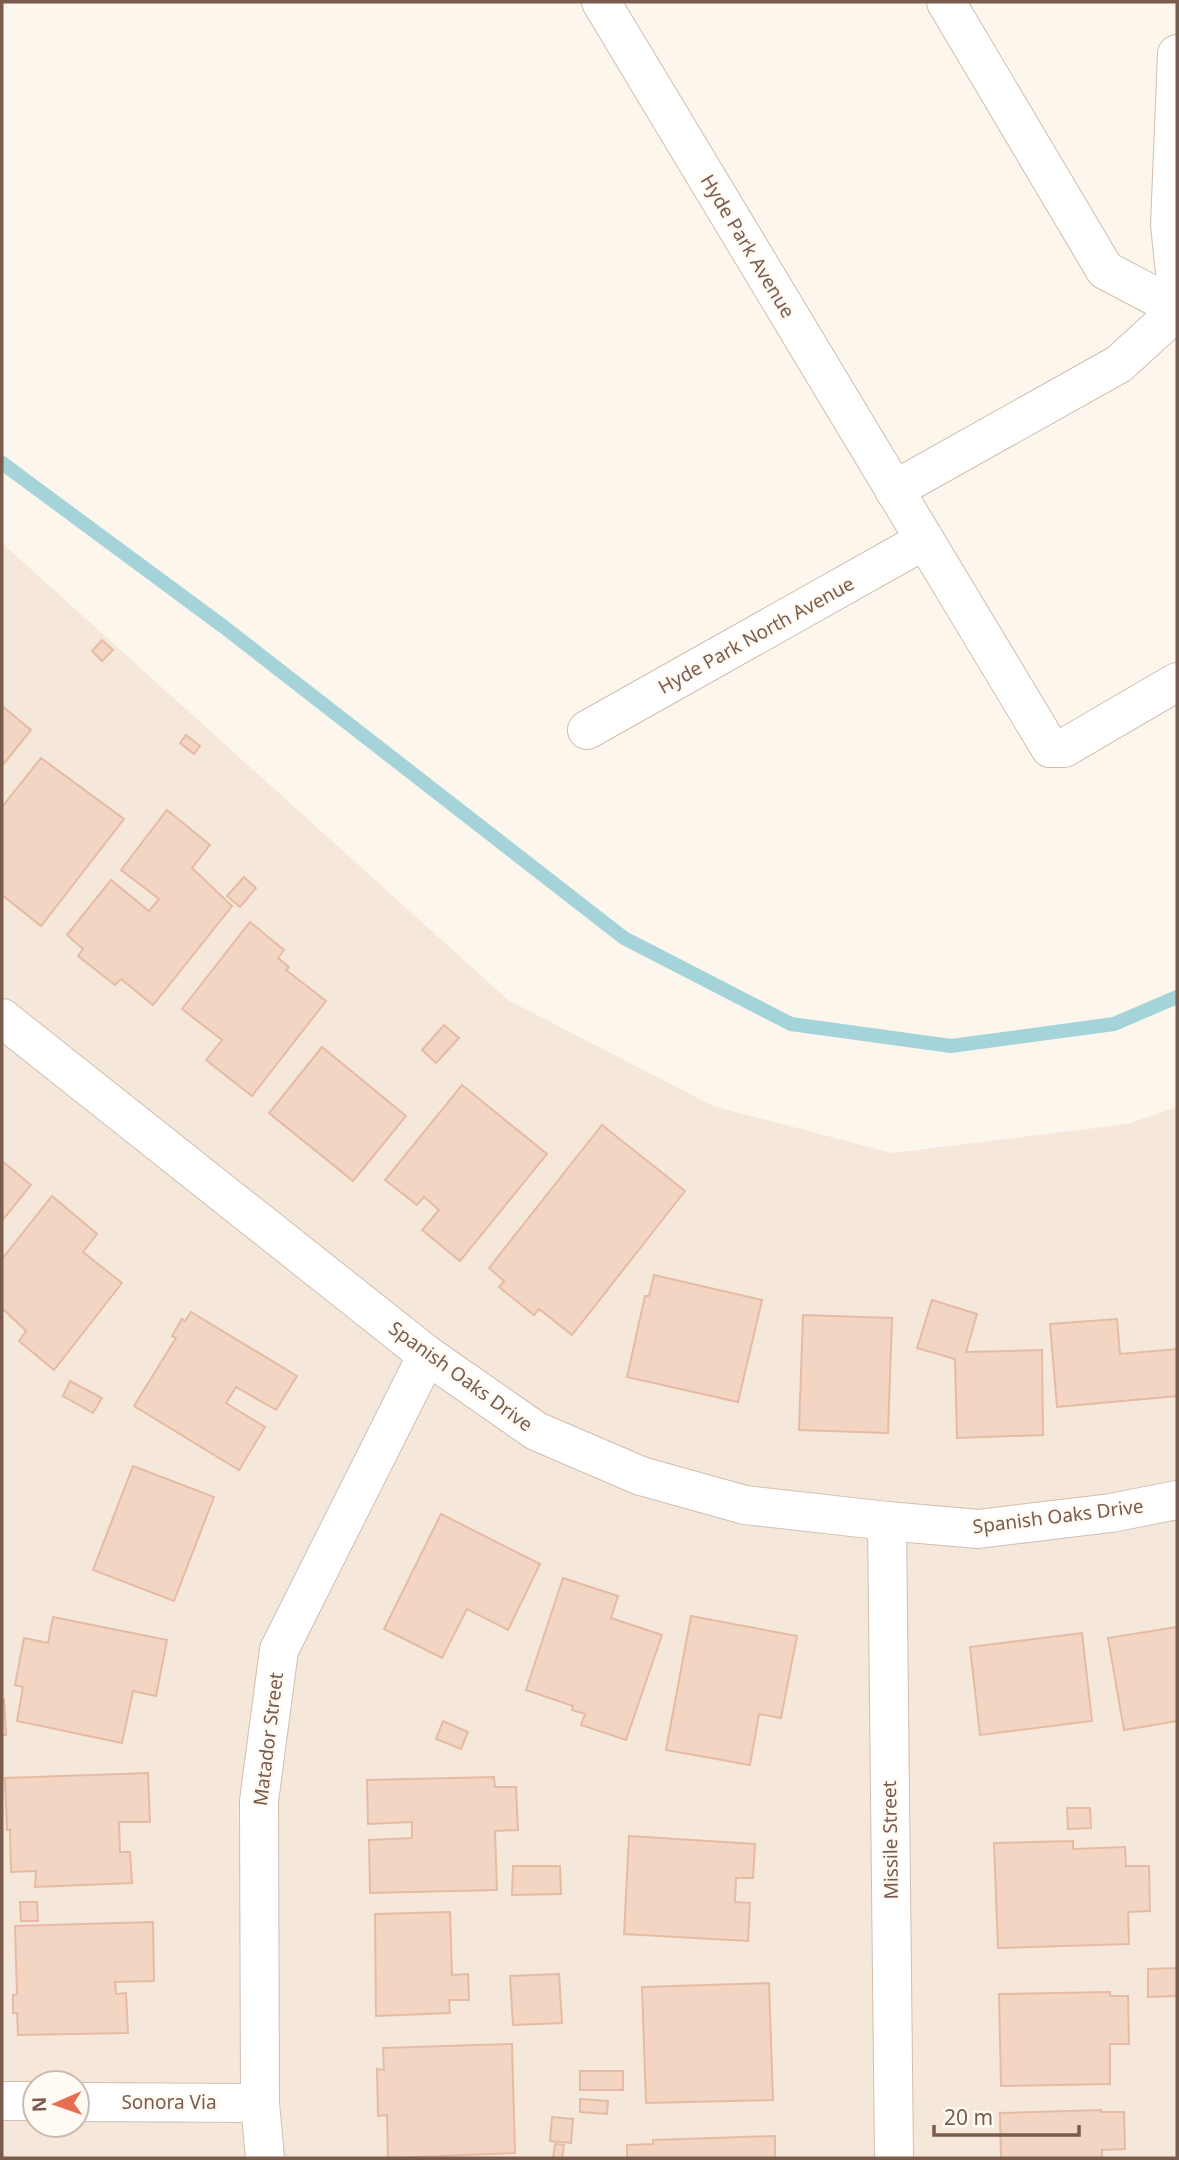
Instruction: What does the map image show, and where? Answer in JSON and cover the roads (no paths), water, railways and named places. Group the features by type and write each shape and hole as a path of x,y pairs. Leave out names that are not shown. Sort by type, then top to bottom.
{"street":[{"name":"Hyde Park Avenue","path":"601,2 1050,748 1063,748 1177,682"},
{"path":"894,490 1119,364 1177,309 1105,270 946,2"},
{"path":"1177,54 1170,225 1177,290"},
{"name":"Hyde Park North Avenue","path":"587,730 925,540"},
{"name":"Spanish Oaks Drive","path":"2,1018 427,1355 536,1431 641,1476 745,1505 978,1529 1111,1513 1177,1500"},
{"name":"Matador Street","path":"265,2158 260,2103 259,1801 279,1650 427,1355"},
{"name":"Missile Street","path":"887,1521 894,2158"},
{"path":"2,2101 21,2101"},
{"name":"Sonora Via","path":"91,2102 260,2103"}],"waterway":[{"path":"2,463 224,627 624,938 791,1024 951,1046 1114,1024 1177,997"}]}
